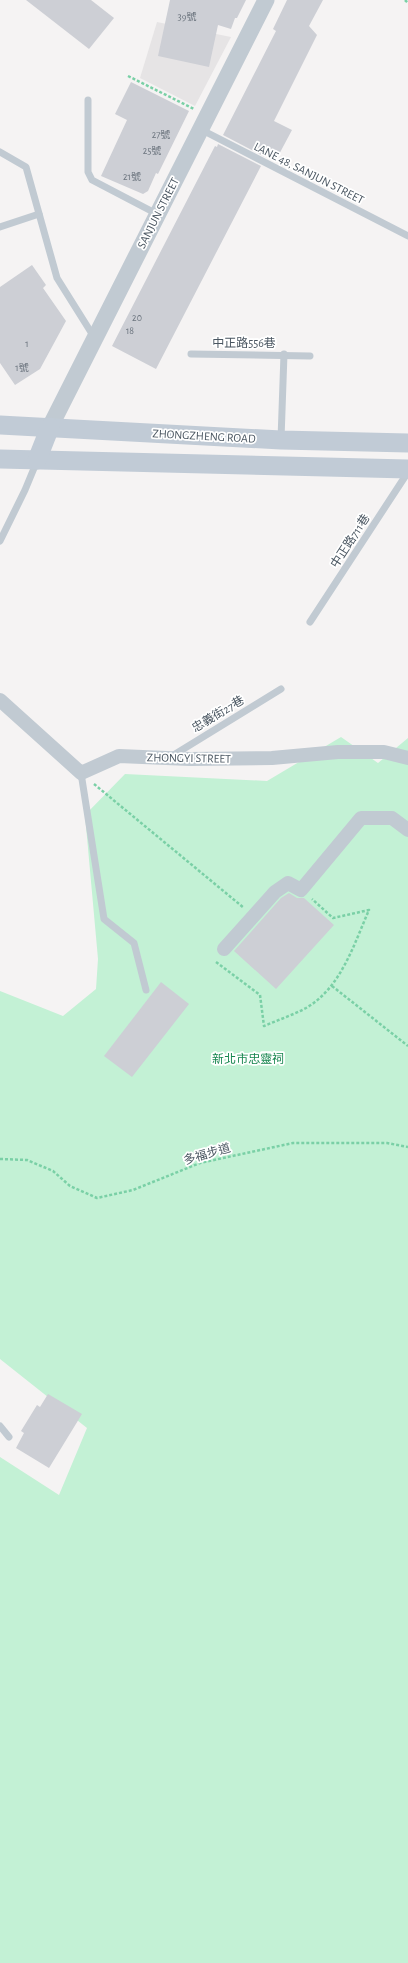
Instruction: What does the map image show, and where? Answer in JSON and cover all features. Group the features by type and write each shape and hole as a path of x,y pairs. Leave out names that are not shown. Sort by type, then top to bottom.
{"main road":[{"name":"ZHONGZHENG ROAD","path":"0,425 281,440 408,443"},
{"path":"37,460 50,427"},
{"path":"0,459 408,470"}],"street":[{"name":"SANJUN STREET","path":"50,427 94,337 266,0"},
{"path":"0,700 81,773"},
{"name":"ZHONGYI STREET","path":"81,773 119,756 168,758 272,758 338,752 384,752 408,758"},
{"path":"224,949 275,892 288,883 301,890 361,818 392,818 408,830"}],"lane":[{"path":"88,100 88,172 92,180 157,214"},
{"name":"LANE 48, SANJUN STREET","path":"204,122 408,236"},
{"path":"0,152 26,167 57,278 94,337"},
{"path":"0,227 39,214"},
{"name":"中正路556巷","path":"191,354 284,354 281,440"},
{"path":"284,354 310,356"},
{"path":"0,541 25,490 37,460"},
{"name":"中正路711巷","path":"310,622 408,470"},
{"name":"忠義街27巷","path":"168,758 280,689"},
{"path":"81,773 104,919 134,943 146,990"},
{"path":"0,1426 9,1438"}],"path":[{"path":"405,0 408,3"},
{"path":"128,76 204,122"},
{"path":"81,773 253,916"},
{"path":"224,949 214,960 260,995 264,1026 307,1007 332,986 351,952 369,910 333,918 301,890"},
{"path":"332,986 408,1046"},
{"name":"多福步道","path":"0,1158 27,1160 52,1170 70,1186 97,1198 133,1190 200,1163 293,1143 387,1143 408,1147"}],"shaded area":[{"path":"157,22 231,37 195,106 140,78"}],"green space":[{"name":"新北市忠靈祠","path":"341,737 378,763 408,738 408,1963 0,1963 0,1457 59,1495 87,1428 0,1359 0,991 63,1016 96,989 98,959 85,815 125,774 267,781"}],"building":[{"path":"26,0 91,0 114,18 89,49"},
{"path":"170,0 246,0 237,18 235,18 231,29 218,25 209,67 158,56"},
{"path":"287,0 323,0 309,26 317,35 274,121 292,130 276,160 266,155 265,157 223,135 276,31 273,29"},
{"path":"131,82 189,111 158,174 156,173 148,191 143,194 101,176 127,120 115,114"},
{"path":"218,144 261,166 156,369 112,346 215,146 217,147"},
{"path":"32,265 46,285 43,288 66,321 40,369 15,385 0,363 0,287"},
{"path":"289,893 297,898 304,898 334,925 276,989 234,951 281,898"},
{"path":"161,982 189,1004 132,1077 104,1056"},
{"path":"48,1394 82,1414 49,1468 16,1448 24,1433 21,1431 37,1405 40,1407"}]}
